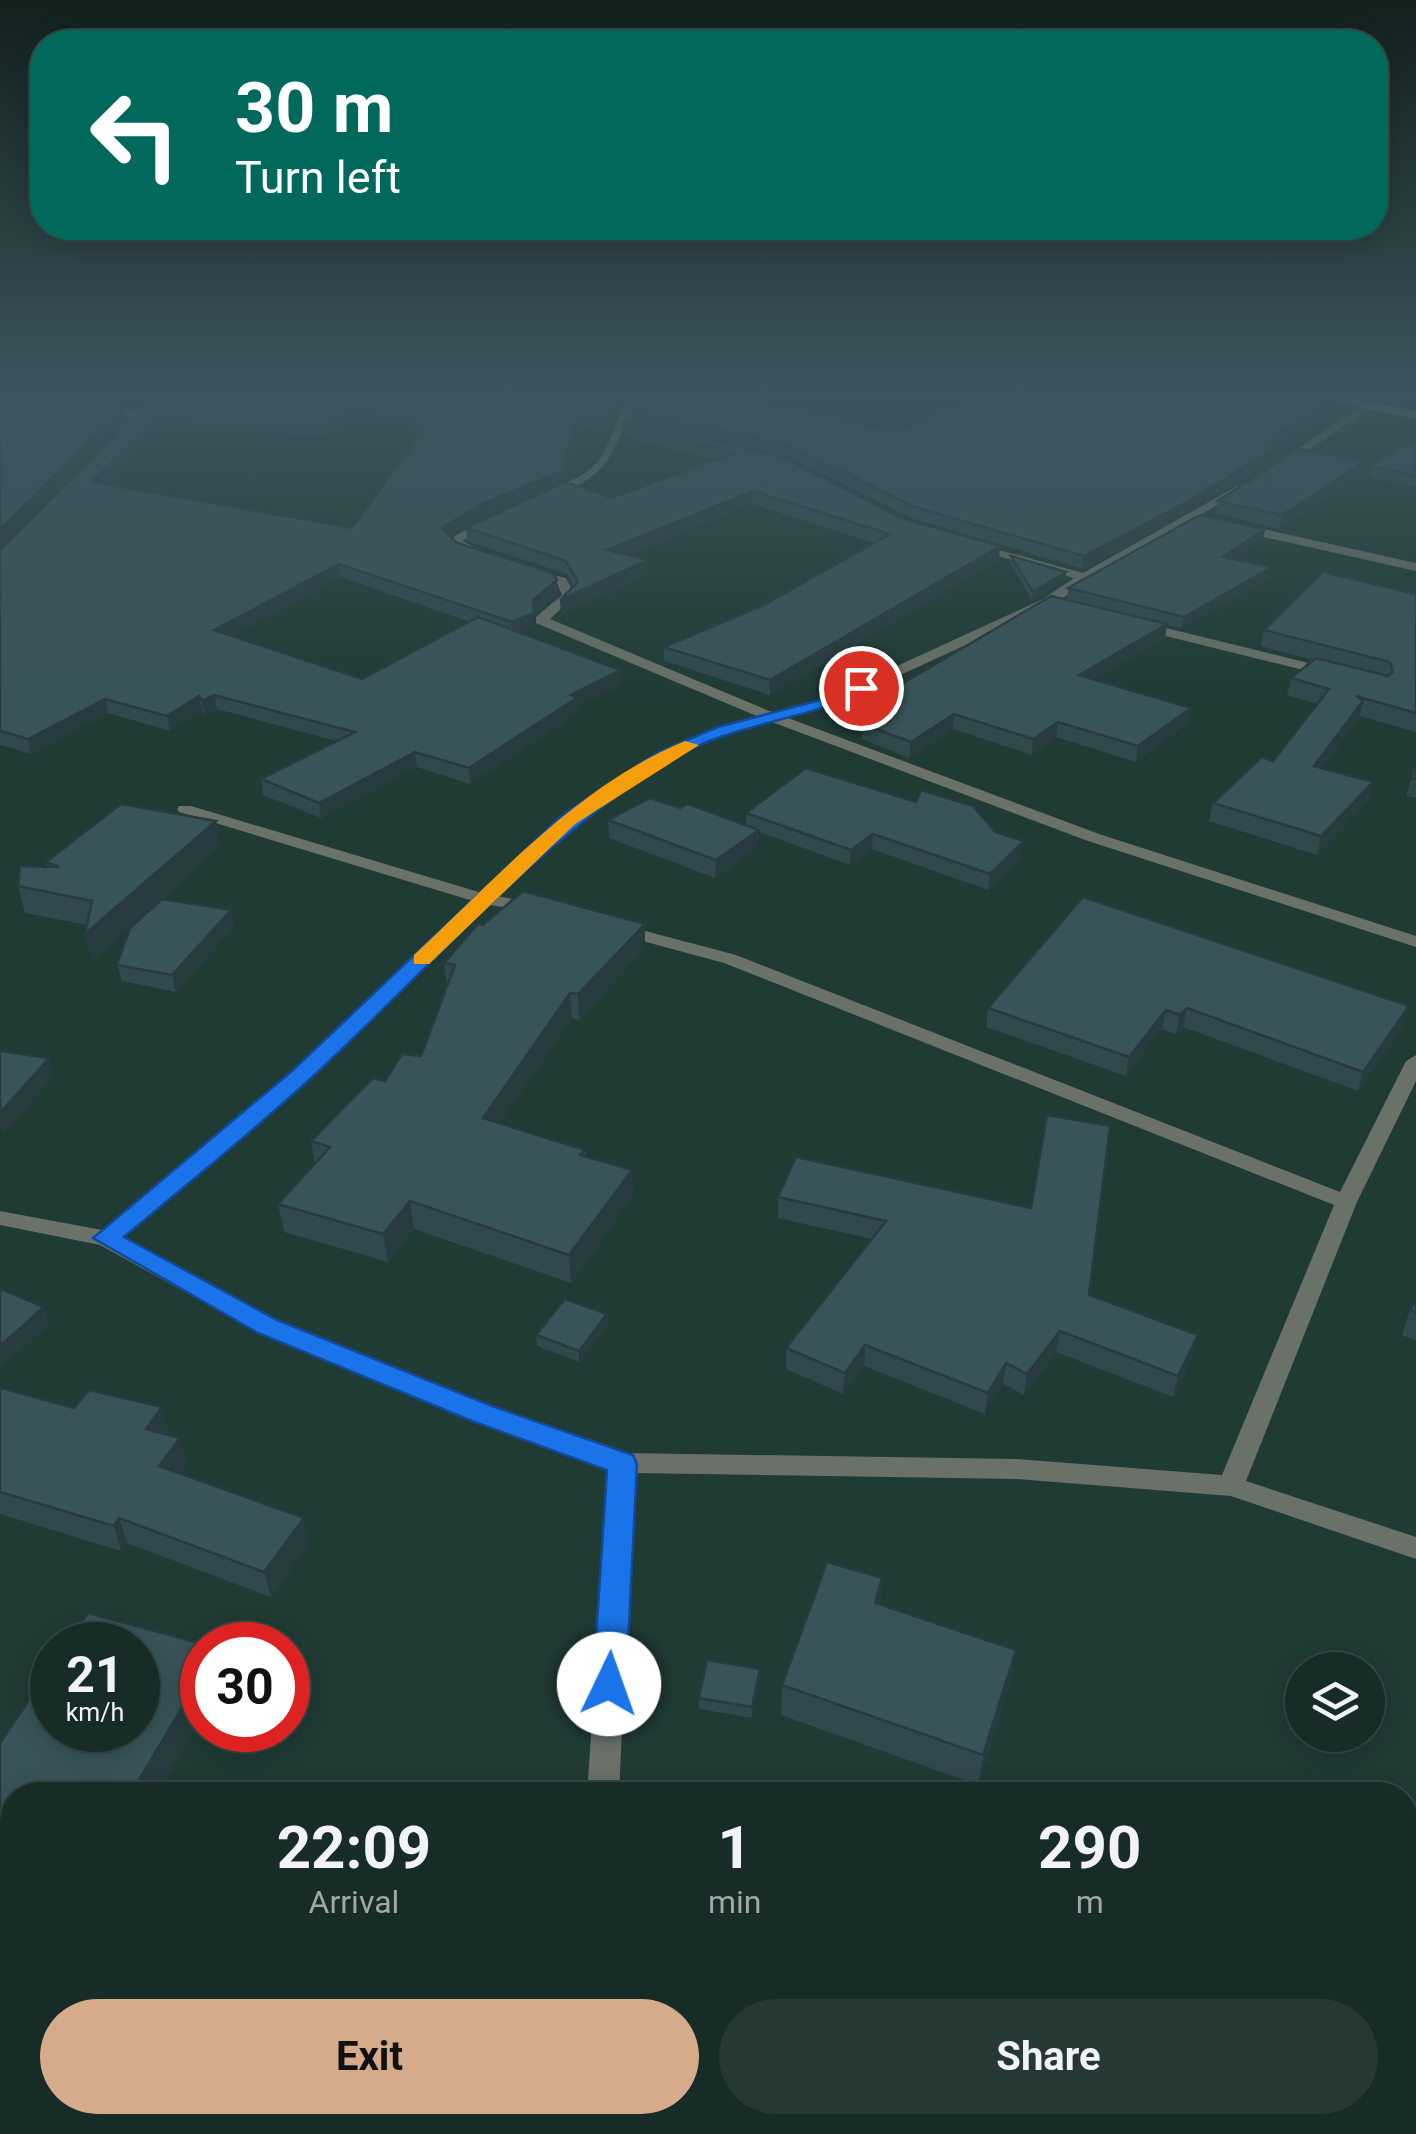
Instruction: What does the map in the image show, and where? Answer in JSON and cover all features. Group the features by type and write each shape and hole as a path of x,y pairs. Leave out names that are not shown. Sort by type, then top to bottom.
{"street":[{"path":"106,1238 300,1076 568,820 664,756 724,731 830,702 1048,602 1084,577 1228,497"},
{"path":"496,560 453,541 505,513"},
{"path":"1196,517 1215,521"},
{"path":"1234,526 1416,567"},
{"path":"961,541 1084,577"},
{"path":"512,565 562,581 568,596 541,620 770,718 1082,833 1416,942"},
{"path":"1048,602 1067,607"},
{"path":"1122,621 1344,676"},
{"path":"186,809 485,899 552,912"},
{"path":"604,924 730,959 1346,1202"},
{"path":"1231,1486 1346,1202 1416,1061"},
{"path":"0,1218 106,1238 267,1326 482,1414 622,1464 1017,1469 1231,1486 1416,1548"},
{"path":"603,1782 622,1464"}],"building":[{"path":"0,497 33,497 0,529"},
{"path":"54,497 174,497 352,528 375,497 499,497 442,528 457,543 553,573 557,580 533,600 534,613 512,622 339,564 214,630 362,679 478,617 620,670 571,695 578,697 469,768 415,752 319,803 261,779 355,732 214,695 202,701 199,696 167,716 105,699 28,739 0,731 0,550"},
{"path":"534,497 739,497 607,550 648,560 560,600 578,582 566,561 466,528"},
{"path":"771,497 859,497 901,518 1000,546 770,680 664,647 764,605 890,534"},
{"path":"893,497 1196,497 1084,556 912,506"},
{"path":"1225,497 1310,497 1282,515 1218,501"},
{"path":"1200,515 1265,529 1223,557 1272,567 1184,617 1068,588"},
{"path":"1011,556 1066,572 1033,592"},
{"path":"1323,572 1416,594 1416,713 1356,696 1363,701 1314,766 1373,782 1321,836 1213,803 1262,757 1273,761 1329,689 1291,678 1316,658 1388,676 1393,672 1390,662 1264,630"},
{"path":"1051,596 1167,624 1079,675 1191,708 1138,746 1058,722 1033,739 954,714 911,742 863,724 901,701 883,695"},
{"path":"806,768 916,802 921,790 973,806 995,832 1024,841 990,874 873,834 851,850 746,813"},
{"path":"650,798 680,808 688,804 759,830 716,860 608,820"},
{"path":"121,804 216,821 85,934 92,901 18,886 20,866 59,867 46,862"},
{"path":"523,891 645,924 578,994 570,993 483,1118 585,1150 580,1155 632,1170 569,1255 410,1201 383,1234 278,1204 330,1147 311,1141 373,1078 385,1081 402,1054 421,1056 455,965 444,963 478,924 483,925"},
{"path":"1083,897 1409,1006 1363,1072 1187,1008 1180,1015 1166,1010 1129,1057 988,1008"},
{"path":"162,899 231,910 172,975 117,965 130,928"},
{"path":"0,1051 49,1058 0,1113"},
{"path":"1047,1115 1110,1126 1089,1295 1198,1335 1178,1376 1060,1331 1027,1374 1006,1363 988,1393 865,1345 845,1373 786,1348 886,1221 778,1197 796,1157 1031,1208"},
{"path":"0,1290 44,1307 0,1346"},
{"path":"565,1299 607,1314 579,1351 536,1335"},
{"path":"2,1388 74,1408 89,1390 162,1407 146,1429 180,1438 159,1466 304,1518 264,1572 119,1518 114,1526 0,1492"},
{"path":"827,1562 882,1578 875,1603 1016,1650 983,1755 782,1685"},
{"path":"88,1613 121,1622 82,1622"},
{"path":"160,1633 180,1638 180,1711 160,1745"},
{"path":"707,1660 760,1669 752,1707 699,1698"},
{"path":"30,1699 30,1752 156,1752 138,1782 0,1782 0,1743"}],"slow traffic":[{"path":"422,960 568,820 664,756 691,745"}],"route":[{"path":"609,1684 622,1464 482,1414 267,1326 106,1238 300,1076 568,820 664,756 724,731 830,702 861,688"}]}
